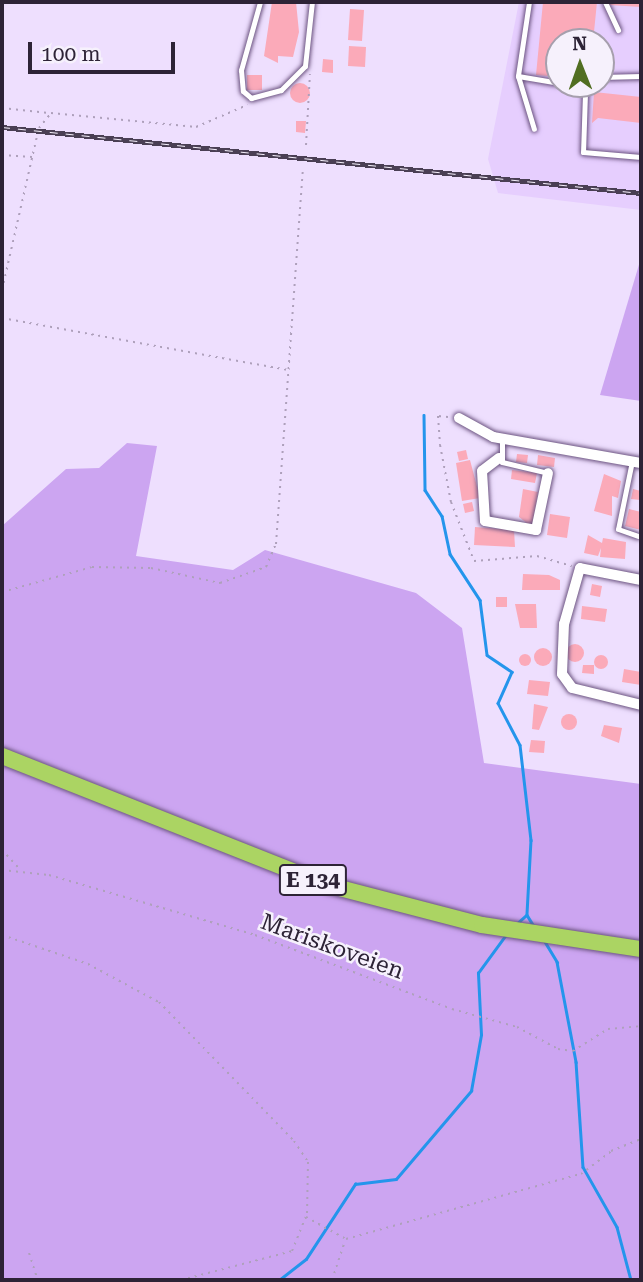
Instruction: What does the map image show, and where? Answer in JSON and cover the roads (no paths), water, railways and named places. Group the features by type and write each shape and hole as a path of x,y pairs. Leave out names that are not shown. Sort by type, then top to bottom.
{"highway":[{"name":"E 134","path":"2,756 328,885 482,925 641,949"},
{"name":"E 134","path":"2,764 325,891 479,932 641,956"}],"street":[{"path":"459,418 502,438 637,462"},
{"path":"499,458 482,471 485,521 536,530 548,473"},
{"path":"641,580 580,568 564,624 562,674 572,688 641,705"}],"lane":[{"path":"260,2 241,70 243,91 251,98 281,90 305,66 312,2"},
{"path":"529,2 518,76 534,129"},
{"path":"605,2 618,30"},
{"path":"518,76 545,81"},
{"path":"615,77 641,76"},
{"path":"585,98 583,152 641,158"},
{"path":"502,438 499,458 548,473"},
{"path":"637,462 618,529 638,536"}],"waterway":[{"path":"424,415 425,490 442,516 450,554 480,600 487,655 512,672 498,703 520,745 531,840 527,915 517,924"},
{"path":"527,915 534,926"},
{"path":"279,1280 306,1259 355,1184 396,1179 471,1091 481,1035 478,973 505,936"},
{"path":"544,940 557,962 576,1062 583,1167 617,1227 631,1280"}],"railway":[{"path":"2,127 641,193"}]}
